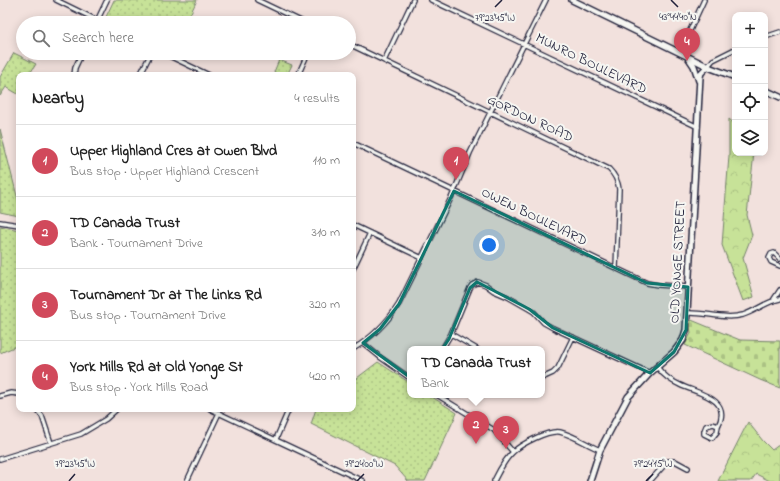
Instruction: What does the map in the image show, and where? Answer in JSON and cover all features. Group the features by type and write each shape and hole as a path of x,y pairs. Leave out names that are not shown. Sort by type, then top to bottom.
{"street":[{"path":"56,0 86,16"},
{"path":"98,16 106,0"},
{"path":"259,0 291,16"},
{"path":"384,61 413,0"},
{"name":"MUNRO BOULEVARD","path":"431,0 698,128"},
{"path":"356,347 380,329 392,315 405,293 454,191 470,153 546,0"},
{"path":"572,0 710,67 732,76"},
{"path":"680,52 704,0"},
{"path":"768,36 780,32"},
{"name":"GORDON ROAD","path":"356,47 603,165 613,173 620,189 616,268"},
{"path":"700,86 701,73 710,67 713,60 732,50"},
{"path":"687,56 695,69 700,86"},
{"path":"74,72 74,68 78,60"},
{"path":"142,72 148,60"},
{"path":"177,60 203,72"},
{"path":"299,72 305,60"},
{"name":"OLD YONGE STREET","path":"590,481 600,450 628,397 650,373 674,352 683,340 686,330 700,86"},
{"path":"768,91 780,97"},
{"name":"OWEN BOULEVARD","path":"356,144 647,283 688,287"},
{"path":"0,222 16,225"},
{"path":"356,226 422,258"},
{"path":"356,263 370,233"},
{"path":"780,258 774,253 771,254 769,258 771,262 780,266"},
{"path":"444,346 451,334 470,288 478,282 534,312 544,323 650,373"},
{"path":"773,301 780,290"},
{"path":"687,313 724,317 743,315 780,299"},
{"path":"451,334 472,346"},
{"path":"545,377 553,373 558,368 573,337"},
{"path":"363,343 407,376"},
{"path":"657,367 671,380 715,400 722,414 718,426"},
{"path":"0,396 11,393 16,394"},
{"path":"443,398 494,430 512,452"},
{"path":"39,412 42,416 51,443"},
{"path":"0,459 81,434 106,419 114,412"},
{"path":"276,439 289,412"},
{"path":"187,481 219,413 363,481"},
{"path":"494,481 501,467 512,452 537,438 555,432 564,433 600,450"},
{"path":"650,481 668,461 675,461 688,468"}],"highlighted area":[{"path":"454,191 647,283 688,287 686,330 674,352 650,373 553,328 529,309 477,282 470,288 449,339 419,384 363,343 380,329 399,304"}],"green space":[{"path":"114,0 197,0 189,16 106,16"},
{"path":"14,53 16,54 16,60 28,60 36,64 31,72 16,72 16,93 6,87 0,96 0,77"},
{"path":"279,60 292,65 288,72 274,72"},
{"path":"729,119 732,122 732,156 754,156 747,215 752,235 743,258 754,297 743,301 722,245 729,156"},
{"path":"0,129 16,192 16,215 0,212"},
{"path":"0,226 16,229 16,346 0,353"},
{"path":"689,319 740,340 780,341 780,388 685,345 691,333"},
{"path":"378,362 407,381 407,398 434,398 457,413 425,481 408,481 395,466 311,424 315,412 356,412 356,379"},
{"path":"748,422 772,450 780,444 780,481 770,481 756,474 751,481 718,481"}],"place":[{"name":"York Mills Rd at Old Yonge St","path":"687,61"},
{"name":"Upper Highland Cres at Owen Blvd","path":"456,180"},
{"name":"TD Canada Trust","path":"476,444"},
{"name":"Tournament Dr at The Links Rd","path":"506,449"}]}
